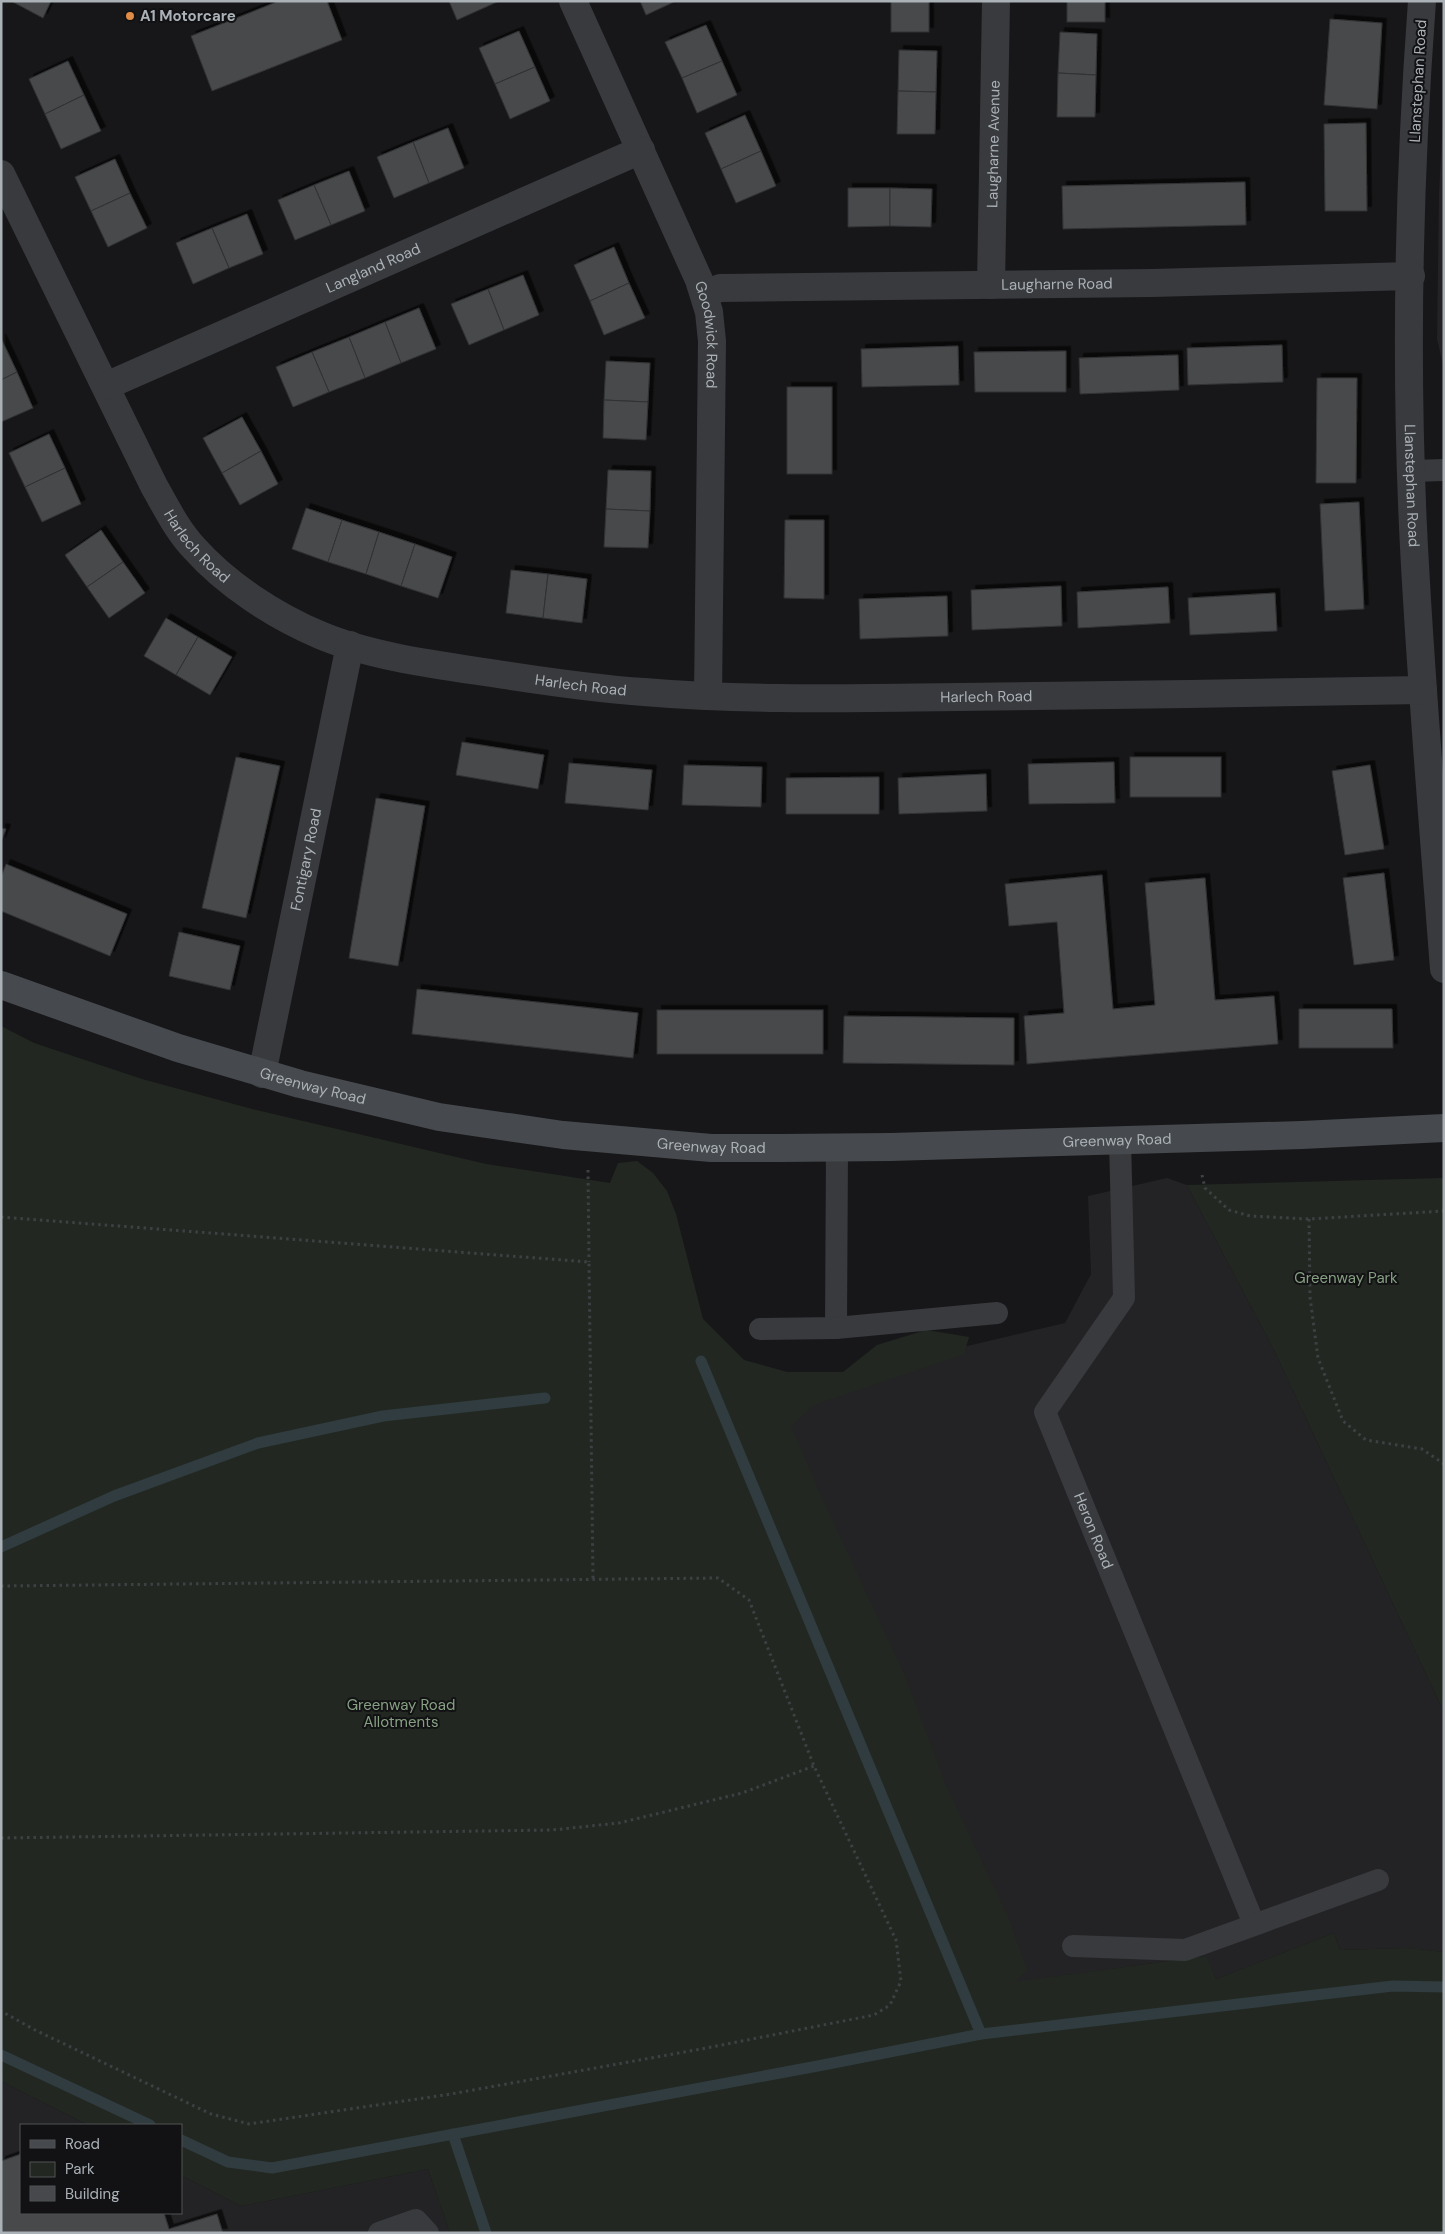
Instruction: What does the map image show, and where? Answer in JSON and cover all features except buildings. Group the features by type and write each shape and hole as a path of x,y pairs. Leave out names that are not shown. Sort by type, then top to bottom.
{"street":[{"name":"Goodwick Road","path":"573,1 704,294 709,312 712,341 708,696"},
{"name":"Laugharne Avenue","path":"991,285 996,1"},
{"name":"Llanstephan Road","path":"1422,1 1411,276 1412,471 1423,690 1444,969"},
{"name":"Langland Road","path":"106,386 641,150"},
{"name":"Harlech Road","path":"1,174 154,486 172,518 193,547 236,585 266,606 321,636 350,645 458,668 566,684 646,693 708,696 893,697 1423,690"},
{"name":"Laugharne Road","path":"704,294 720,288 991,285 1411,276"},
{"name":"Fontigary Road","path":"262,1074 350,645"},
{"name":"Greenway Road","path":"1,986 178,1048 262,1074 376,1104 439,1117 588,1137 711,1148 837,1148 1302,1135 1444,1128"}],"lane":[{"path":"1412,471 1444,470"},
{"name":"Heron Road","path":"1120,1140 1124,1298 1045,1412 1254,1924"},
{"path":"836,1328 837,1148"},
{"path":"760,1329 836,1328 997,1313"},
{"path":"1073,1946 1185,1950 1378,1880"},
{"path":"380,2233 416,2220 428,2233"}],"path":[{"path":"588,1137 592,1579"},
{"path":"1202,1175 1205,1188 1229,1210 1258,1217 1309,1219 1444,1210"},
{"path":"1,1217 590,1262"},
{"path":"1309,1219 1310,1297 1318,1358 1343,1421 1366,1440 1422,1449 1444,1464"},
{"path":"1,1586 359,1584 718,1578 749,1600 814,1766 896,1940 901,1981 890,2005 874,2015 701,2049 460,2092 249,2124 211,2114 35,2030 1,2011"},
{"path":"1,1838 552,1830 619,1823 742,1793 814,1766"}],"shaded area":[{"path":"1444,101 1444,368 1437,339 1439,193"},
{"path":"1167,1178 1187,1185 1274,1350 1444,1712 1444,1952 1407,1948 1340,1950 1334,1933 1216,1979 1205,1956 1003,1984 764,1401 900,1362 1065,1323 1091,1274 1088,1196"},
{"path":"1,2081 86,2124 20,2124 20,2214 182,2214 182,2176 241,2206 428,2169 450,2233 1,2233"}],"green space":[{"name":"Greenway Road Allotments","path":"1,1026 34,1043 142,1079 252,1109 486,1164 610,1183 618,1163 637,1161 653,1173 667,1191 676,1214 703,1319 744,1360 787,1372 843,1372 877,1345 926,1330 969,1337 964,1354 814,1405 791,1426 820,1494 904,1674 946,1786 1008,1917 1027,1970 1015,1982 1206,1956 1216,1979 1334,1933 1340,1950 1407,1948 1444,1952 1444,2233 450,2233 428,2169 241,2206 182,2176 182,2124 86,2124 1,2081"},
{"name":"Greenway Park","path":"1444,1178 1444,1712 1274,1350 1187,1185"}],"waterway":[{"path":"701,1361 981,2034"},
{"path":"1,1547 114,1496 258,1443 383,1416 545,1398"},
{"path":"182,2140 228,2162 272,2168 981,2034 1393,1986 1444,1987"},
{"path":"1,2055 148,2124"},
{"path":"453,2134 486,2233"}],"place":[{"name":"A1 Motorcare","path":"130,16"}]}
